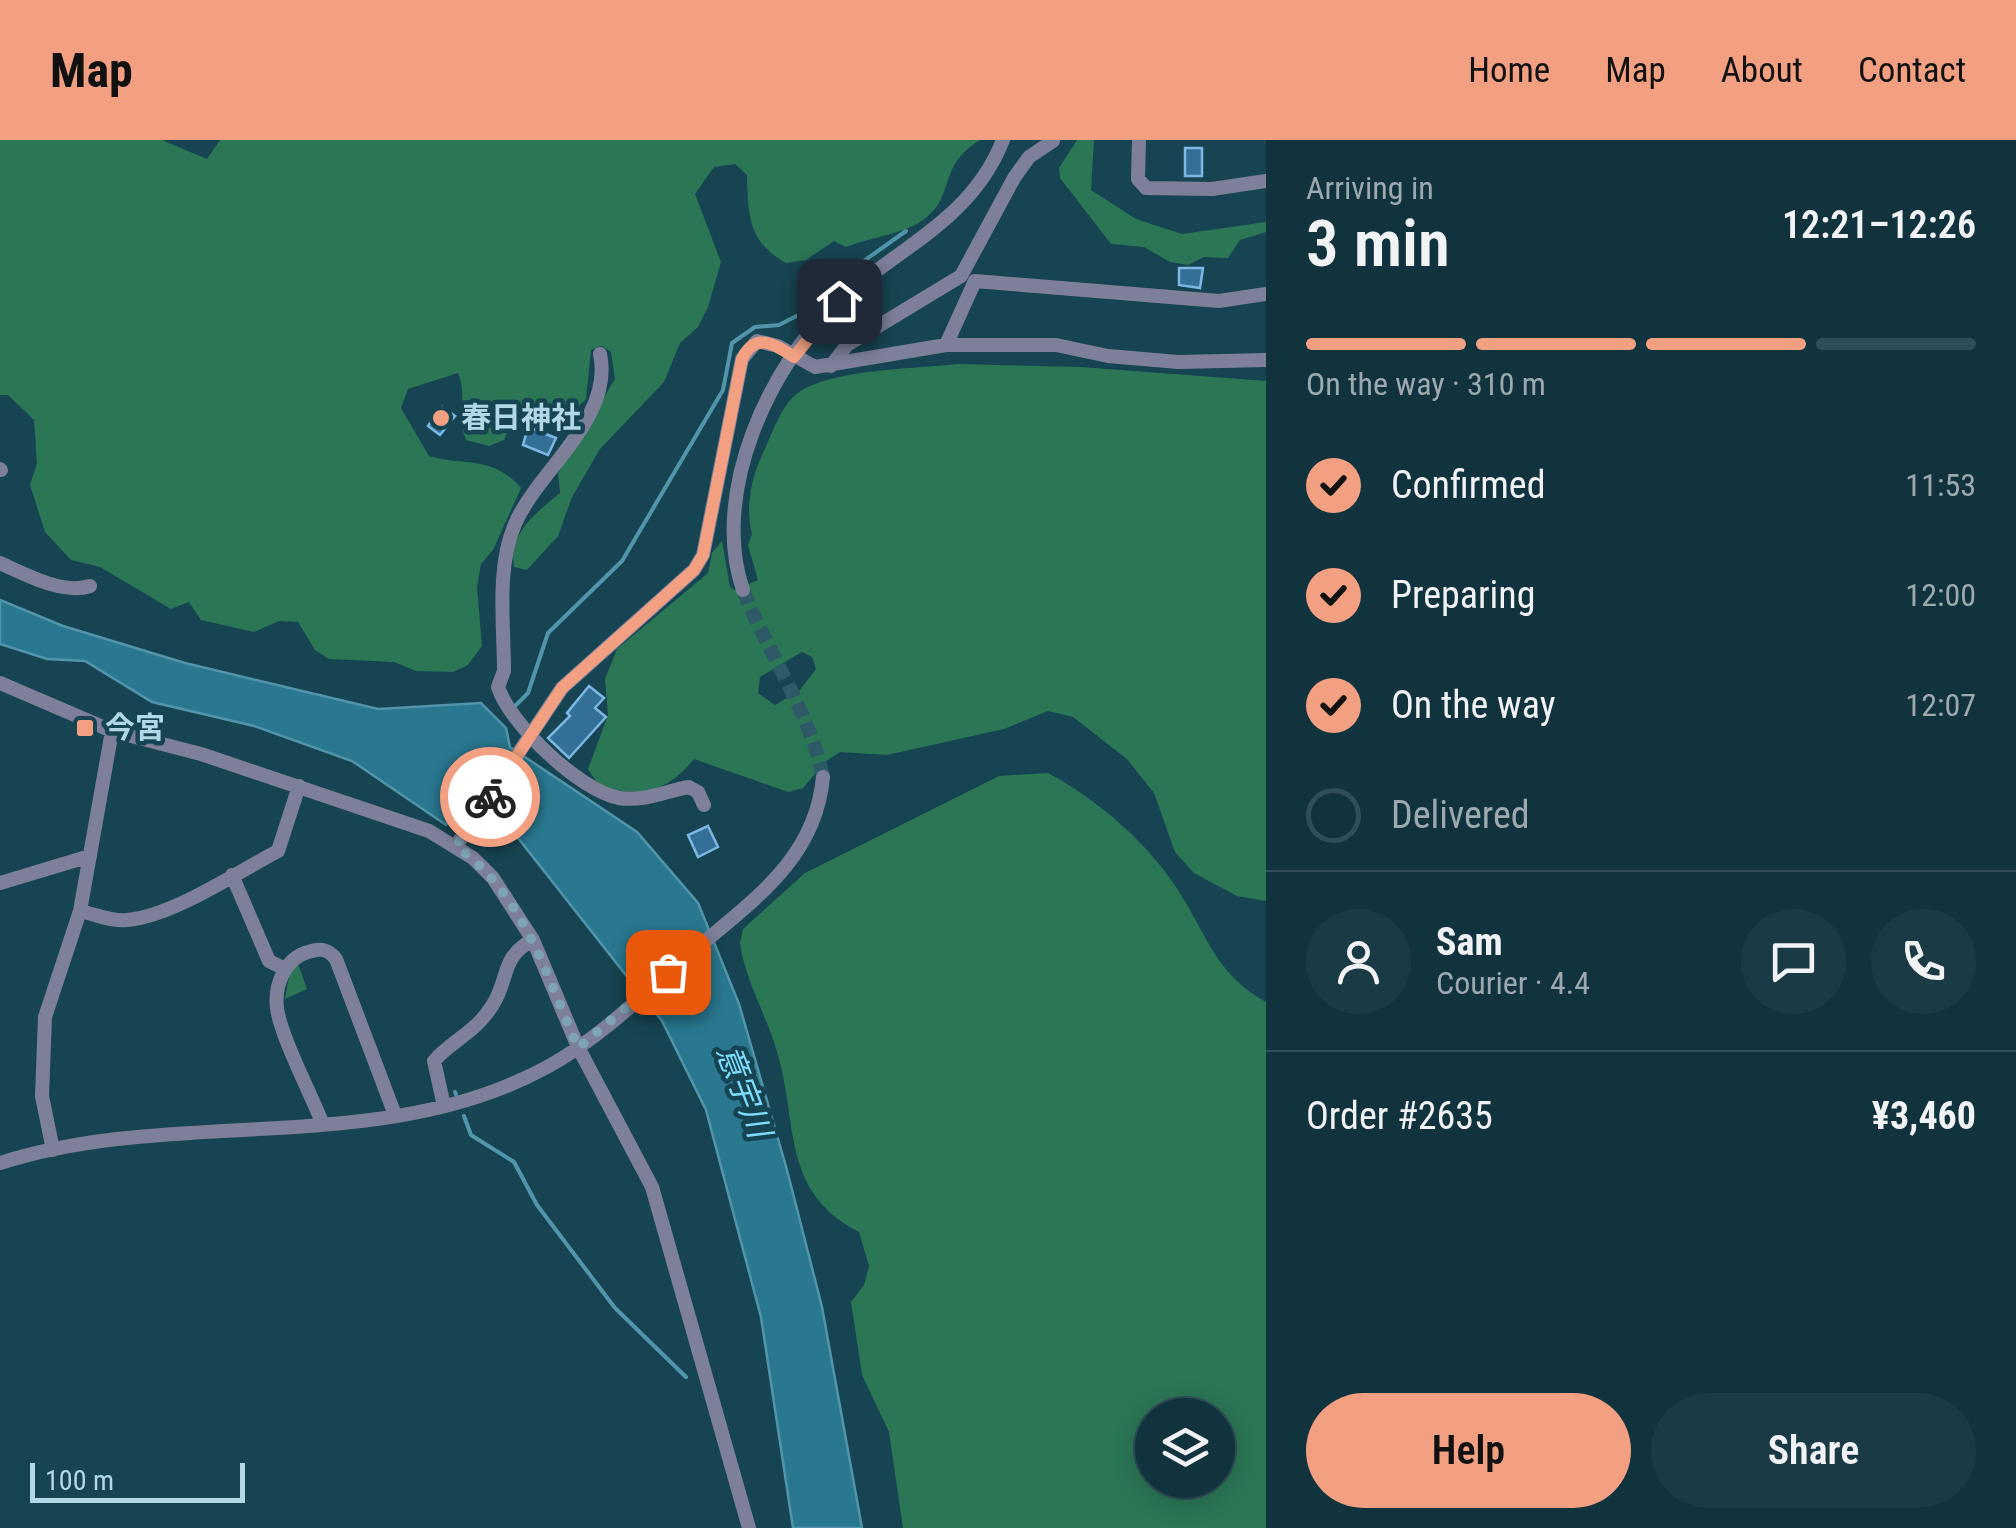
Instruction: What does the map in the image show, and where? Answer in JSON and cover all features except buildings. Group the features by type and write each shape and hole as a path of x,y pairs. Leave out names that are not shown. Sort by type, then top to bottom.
{"street":[{"path":"742,590 731,538 735,484 754,433 794,357 839,301 940,228 969,200 986,176 1002,140"},
{"path":"1139,140 1138,180 1146,188 1212,190 1266,181"},
{"path":"946,346 966,280 1014,178 1029,157 1053,141"},
{"path":"830,366 847,346 966,280 1220,302 1266,294"},
{"path":"459,842 562,688 694,570 703,555 742,359 748,347 757,341 768,342 815,367 946,346 1056,345 1108,356 1178,362 1266,360"},
{"path":"600,354 602,379 584,422 516,522 504,554 504,671 498,688 530,739 601,792 638,798 689,787 698,792 704,805"},
{"path":"0,563 60,585 81,589 90,586"},
{"path":"0,683 112,731 378,811 459,842 492,878 532,940 662,1214 749,1528"},
{"path":"53,1150 42,1096 44,1027 80,911 112,731"},
{"path":"0,1163 53,1150 323,1125 444,1106 500,1090 582,1044 781,874 804,846 819,808 823,777"},
{"path":"80,911 129,920 172,906 278,852 299,786"},
{"path":"0,883 90,856"},
{"path":"232,875 269,962 285,969"},
{"path":"444,1106 434,1061 472,1032 499,992 510,956 532,940"},
{"path":"323,1125 277,1007 285,969 295,956 318,949 333,955 395,1114"}],"green space":[{"path":"0,140 162,140 207,159 220,140 980,140 958,160 942,198 920,222 846,247 834,241 806,260 786,263 773,255 757,236 748,203 747,175 735,164 714,167 695,194 721,262 708,307 698,327 680,343 664,382 600,449 572,497 558,536 527,570 514,567 515,544 526,524 560,493 558,473 615,379 611,352 602,346 591,350 586,399 561,423 535,417 511,423 504,440 489,446 466,440 458,373 408,389 401,408 429,456 488,466 510,477 521,488 493,550 481,564 477,587 482,646 468,665 453,672 416,671 394,662 329,659 315,650 298,622 279,621 254,632 201,620 189,602 171,609 100,567 71,560 45,532 30,485 37,463 34,420 8,395 0,395"},
{"path":"1077,140 1094,140 1091,190 1136,219 1182,234 1266,222 1266,232 1240,240 1228,258 1204,257 1188,265 1170,262 1144,247 1111,244 1060,178 1059,168"},
{"path":"957,364 1081,367 1266,381 1266,901 1237,896 1194,873 1175,852 1154,793 1127,759 1073,717 1048,711 1004,729 887,755 840,752 825,762 803,788 788,792 694,759 673,779 641,792 600,787 588,769 608,715 605,679 617,649 708,573 712,553 722,541 730,587 735,590 758,580 748,545 752,534 750,493 774,429 792,398 831,379","holes":["802,652 812,657 816,669 799,691 775,705 758,693 760,677"]},
{"path":"1048,773 1085,796 1152,855 1224,967 1266,1002 1266,1528 903,1528 889,1432 862,1375 851,1302 864,1285 869,1266 859,1232 816,1197 804,1176 777,1052 746,971 740,943 743,929 805,873 999,776"},
{"path":"297,961 307,989 285,999 291,966"}],"water":[{"name":"意宇川","path":"0,600 63,626 185,663 378,709 481,703 506,728 510,747 637,832 698,903 739,1004 822,1307 862,1528 793,1528 761,1317 706,1110 662,1021 500,815 467,804 446,825 352,761 254,726 152,702 85,661 47,659 0,644"}],"waterway":[{"path":"516,705 528,693 548,633 622,561 723,390 732,343 755,327 779,325 808,310 837,280 906,231"},
{"path":"464,1116 471,1135 514,1162 537,1205 615,1308 686,1377"}],"tunnel":[{"path":"743,590 798,705 823,777"}],"way so far":[{"path":"490,797 456,846 473,858 509,898 543,961 578,1048 668,972"}],"place":[{"name":"春日神社","path":"441,418"},
{"name":"今宮","path":"85,728"}],"route":[{"path":"490,797 562,688 694,570 703,555 742,359 748,347 757,341 768,342 794,357 809,333 839,301"}]}
